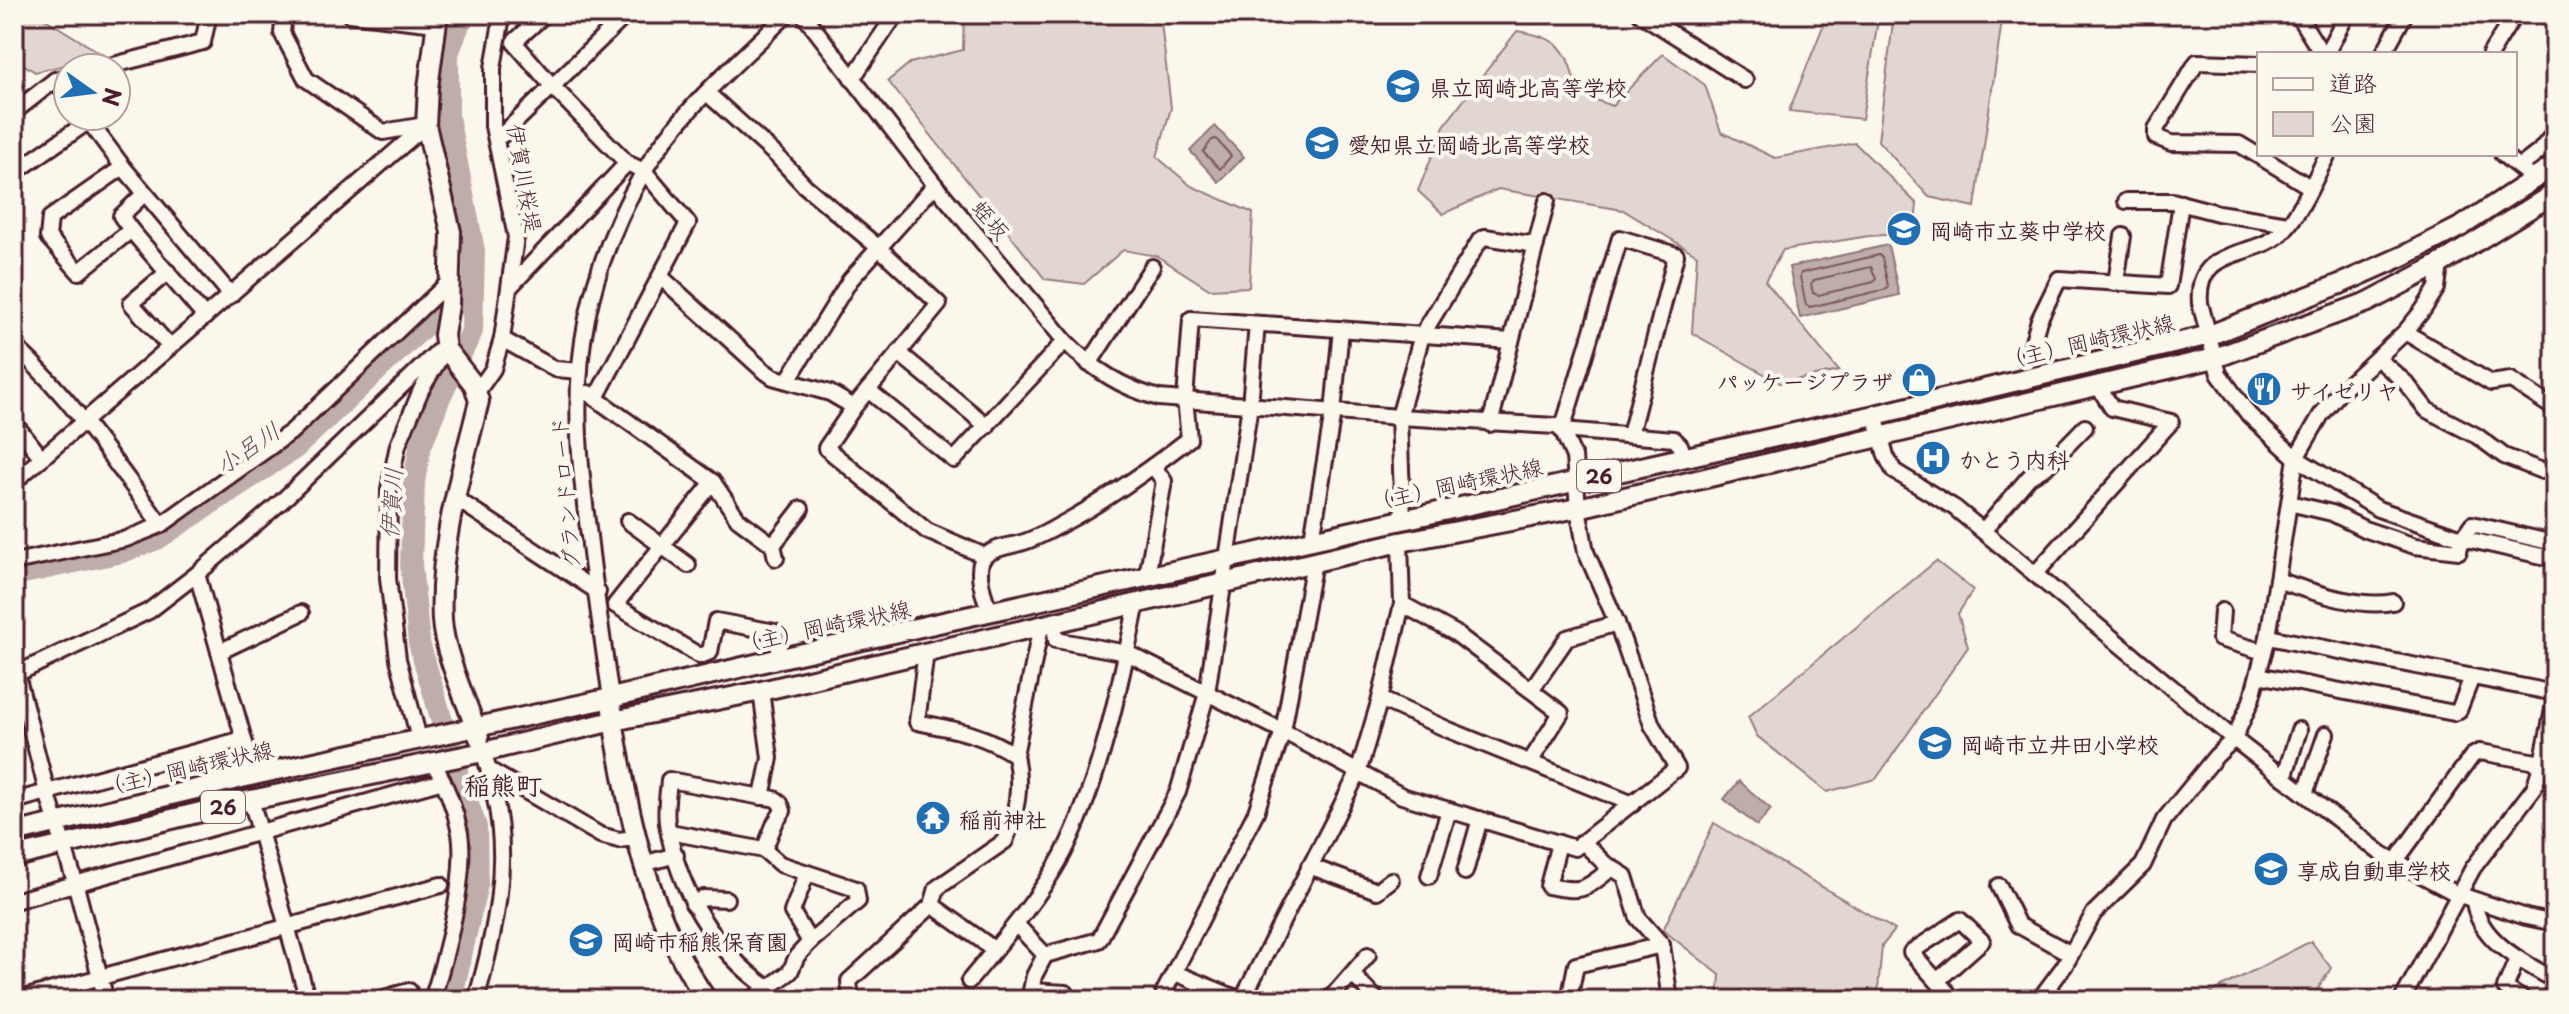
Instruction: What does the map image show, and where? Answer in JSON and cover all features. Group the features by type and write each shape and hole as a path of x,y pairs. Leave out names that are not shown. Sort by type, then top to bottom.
{"main road":[{"path":"437,19 426,125 451,232 445,342 477,392 479,401 455,498 446,553 442,621 483,752"},
{"name":"（主）岡崎環状線","path":"475,728 1875,415 2210,335 2403,256 2462,226 2527,174 2555,165"},
{"name":"26","path":"14,857 251,800 761,691 1400,542 1578,508 2215,358 2368,302 2440,264 2554,195"},
{"path":"611,698 634,838 672,941 707,1000"},
{"name":"26","path":"419,739 475,728"},
{"name":"（主）岡崎環状線","path":"14,833 419,739"}],"street":[{"path":"132,60 203,42 209,14"},
{"path":"284,14 282,33 306,79 383,132 426,125"},
{"path":"349,14 437,19"},
{"name":"伊賀川桜堤","path":"477,392 493,369 502,339 516,237 493,126 493,68 501,22 506,14"},
{"path":"545,14 514,42 627,163 644,171 688,223 596,398"},
{"path":"502,135 627,14"},
{"name":"グランドロード","path":"611,698 578,449 579,378 587,317 609,246 644,171 671,133 707,93 787,14"},
{"name":"蛭坂","path":"803,14 935,185 1065,341 1089,364 1143,393 1159,398 1490,424 1556,426 1562,430 1674,439 1685,458"},
{"path":"852,79 896,14"},
{"path":"1641,14 1745,80"},
{"path":"2297,14 2323,52"},
{"path":"2325,52 2347,14"},
{"path":"2384,52 2405,14"},
{"path":"2491,52 2515,14"},
{"path":"2257,64 2197,62 2156,129 2156,137 2161,141 2239,144 2257,151"},
{"path":"14,112 52,85"},
{"path":"707,93 777,156 805,186 939,304 854,407 826,448 927,531 985,556"},
{"path":"14,482 426,125"},
{"path":"14,173 68,132"},
{"path":"97,132 144,194 231,295"},
{"path":"2504,156 2527,174 2555,132"},
{"path":"2264,156 2310,187"},
{"path":"2327,156 2288,224 2270,243 2221,257 2206,275 2200,293 2219,374 2249,415 2296,458 2378,509 2462,538 2555,559"},
{"path":"510,287 627,163"},
{"path":"123,167 50,218 48,237 79,272 131,230"},
{"path":"788,380 850,280 935,185"},
{"path":"144,194 121,216 205,317"},
{"path":"1490,424 1547,201"},
{"path":"2126,201 2172,201 2218,213 2288,224"},
{"path":"2027,362 2039,320 2059,279 2168,286 2181,203"},
{"path":"2116,283 2123,236"},
{"path":"1403,520 1399,417 1422,335 1480,240 1485,237 1536,245"},
{"path":"1048,624 1056,640 1127,653 1283,731 1402,796 1575,848 1677,768 1652,725 1617,623 1586,552 1578,508 1574,457 1562,430 1620,238 1676,255 1630,435"},
{"path":"2039,1000 2071,954 2094,913 2143,865 2164,820 2216,756 2234,739 2251,701 2266,645 2296,458 2321,415 2405,332 2423,310 2437,288 2440,264"},
{"path":"1089,364 1152,267"},
{"path":"168,272 131,303 170,347"},
{"path":"661,277 773,377 830,393 854,407"},
{"path":"14,562 126,539 161,525 291,432 450,281"},
{"path":"992,612 983,600 981,563 985,556 1061,525 1189,439 1185,399 1191,319 1511,341"},
{"path":"1066,993 1030,996 1034,976 1045,955 1099,940 1178,792 1207,693 1250,405 1257,324"},
{"path":"1312,539 1333,412 1341,329"},
{"path":"2405,332 2491,383 2511,380 2555,409"},
{"path":"502,339 555,369 579,378 596,398 713,482 738,519 775,552 801,509"},
{"path":"868,390 954,460 1065,341"},
{"path":"106,1000 15,671 149,611 282,501 445,342"},
{"path":"419,739 398,659 388,578 389,489 398,445 445,342"},
{"path":"14,345 44,373 86,421 161,525"},
{"path":"899,353 987,426"},
{"path":"2377,358 2406,383 2427,410 2477,436 2504,456 2542,471 2555,466"},
{"path":"2036,573 2171,422 2112,408 2098,386"},
{"path":"1875,415 1894,471 1955,508 2234,739 2395,862 2457,894 2526,917 2555,923"},
{"path":"14,423 42,458"},
{"path":"1983,531 2029,477 2046,467 2085,427"},
{"path":"1147,576 1164,481 1153,466"},
{"path":"615,605 713,482"},
{"path":"455,498 615,605 700,656 710,652 716,621 775,632 781,658"},
{"path":"2289,503 2332,513 2364,529 2415,546 2459,551 2462,538 2472,524 2549,542 2555,539"},
{"path":"628,521 688,565"},
{"path":"1175,973 1241,1000 1358,773 1380,699 1402,604 1400,542"},
{"path":"1164,992 1256,812 1283,731 1314,562"},
{"path":"197,574 254,775"},
{"path":"2277,580 2313,592 2377,605 2393,602"},
{"path":"969,981 1016,924 1063,854 1098,767 1137,603"},
{"path":"1402,604 1455,633 1561,713 1530,762"},
{"path":"2222,611 2220,639 2472,677 2555,693"},
{"path":"219,652 301,613"},
{"path":"1531,690 1567,638 1617,623"},
{"path":"851,1000 849,981 932,905 937,888 1005,841 1017,811 1019,774 1015,755 1048,624"},
{"path":"926,652 917,722 974,734 1015,755"},
{"path":"2258,675 2454,713 2459,710 2472,677"},
{"path":"761,691 770,758 762,797"},
{"path":"1380,699 1633,804"},
{"path":"2402,1000 2457,894 2534,788 2547,763 2555,700"},
{"path":"2284,778 2299,730"},
{"path":"2305,794 2326,734"},
{"path":"14,801 243,739"},
{"path":"476,1000 493,931 503,854 500,814 491,771 483,752"},
{"path":"2395,862 2472,756 2479,752 2547,763"},
{"path":"432,1000 446,957 462,865 454,808 434,763"},
{"path":"491,771 600,835 619,840 634,838"},
{"path":"764,850 783,811 776,799 669,780 667,810 670,832 693,904 706,925 745,972 768,988"},
{"path":"14,901 443,781"},
{"path":"251,800 308,1000"},
{"path":"1429,876 1449,810"},
{"path":"1465,872 1480,819"},
{"path":"670,832 764,850 780,864 856,889 858,901 810,942 797,956 790,972 751,1000"},
{"path":"1583,842 1625,876 1638,918 1662,945 1670,1000"},
{"path":"1559,843 1548,886 1576,891 1588,887 1612,868"},
{"path":"643,864 676,855"},
{"path":"1309,866 1377,891 1391,880"},
{"path":"807,873 792,912 810,942"},
{"path":"16,1000 441,885"},
{"path":"1999,886 2018,925 2071,954"},
{"path":"693,904 704,898 726,899"},
{"path":"2474,900 2475,912 2496,941 2517,959 2555,980"},
{"path":"932,905 995,950"},
{"path":"1937,981 1982,941 1960,920 1911,952 1954,1000"},
{"path":"1016,924 1045,955"},
{"path":"1569,1000 1576,965 1662,945"},
{"path":"1329,1000 1368,955"},
{"path":"2517,959 2505,988 2524,1000"},
{"path":"1352,974 1377,1000"},
{"path":"377,1000 409,991"}],"green space":[{"path":"14,14 37,14 99,52 52,52 52,68 35,72 14,58"},
{"path":"964,14 1160,14 1171,108 1157,157 1191,186 1253,213 1249,287 1209,289 1157,256 1123,250 1084,284 1045,279 888,81 910,63 963,50"},
{"path":"1828,14 1879,14 1862,119 1789,111"},
{"path":"1894,14 2003,14 1975,207 1929,197 1878,141"},
{"path":"1517,31 1553,42 1566,56 1577,93 1612,106 1663,54 1705,85 1721,132 1775,158 1855,143 1917,204 1914,233 1869,236 1783,250 1765,281 1839,371 1780,383 1692,333 1697,255 1623,210 1498,189 1443,214 1418,191 1444,126"},
{"path":"1936,561 1973,590 1958,614 1968,647 1876,779 1827,792 1757,736 1748,717"},
{"path":"1714,823 1895,930 1882,946 1877,1000 1718,1000 1720,975 1663,930"},
{"path":"2311,941 2331,968 2311,1000 2210,1000 2212,992"}],"water":[{"path":"1215,126 1244,157 1219,182 1190,151"},
{"path":"1888,245 1899,295 1800,318 1789,267"},
{"path":"1739,781 1771,809 1757,826 1724,799"}],"waterway":[{"name":"伊賀川","path":"451,1000 477,884 476,827 419,643 411,564 414,482 420,448 440,397 472,331 474,251 448,117 448,54 463,14"},
{"name":"小呂川","path":"14,575 122,552 157,539 295,448 434,317 464,299"}],"place":[{"name":"県立岡崎北高等学校","path":"1403,86"},
{"name":"愛知県立岡崎北高等学校","path":"1322,143"},
{"name":"岡崎市立葵中学校","path":"1904,229"},
{"name":"パッケージプラザ","path":"1919,380"},
{"name":"サイゼリヤ","path":"2264,389"},
{"name":"かとう内科","path":"1933,458"},
{"name":"岡崎市立井田小学校","path":"1935,743"},
{"name":"稲前神社","path":"933,818"},
{"name":"享成自動車学校","path":"2271,869"},
{"name":"岡崎市稲熊保育園","path":"586,940"}],"district":[{"name":"稲熊町","path":"503,784"}]}
